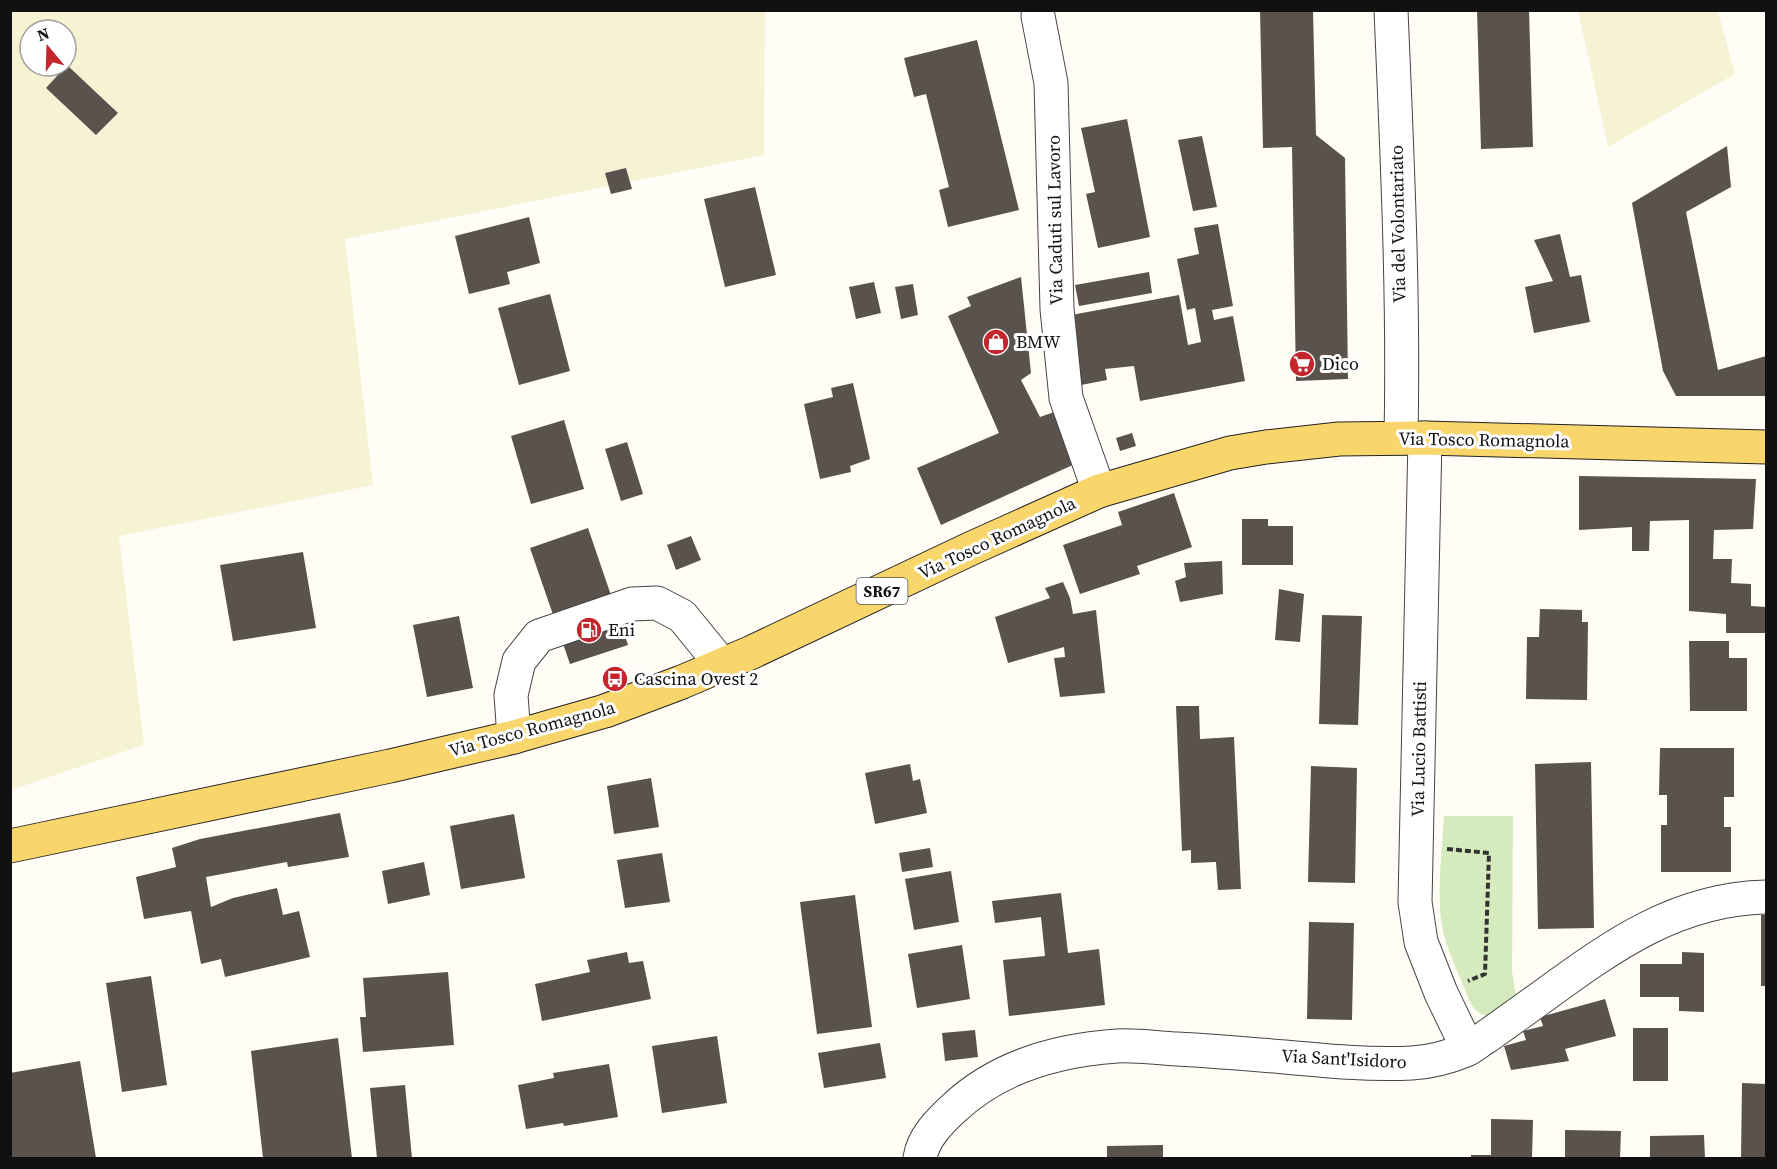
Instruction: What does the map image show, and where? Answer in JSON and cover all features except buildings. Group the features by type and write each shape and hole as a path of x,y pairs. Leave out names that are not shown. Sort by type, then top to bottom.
{"main road":[{"name":"Via Tosco Romagnola","path":"10,846 268,793 514,737 605,711 672,686 783,639 994,538 1100,491 1193,463 1248,450 1340,439 1413,438 1767,447"}],"street":[{"name":"Via del Volontariato","path":"1391,10 1402,393 1413,438"},
{"name":"Via Caduti sul Lavoro","path":"1038,16 1051,83 1057,309 1066,398 1100,491"},
{"name":"Via Lucio Battisti","path":"1413,438 1415,902 1417,925 1421,942 1441,993 1468,1049"},
{"path":"514,737 512,695 519,661 539,636 632,604 657,603 682,616 722,665"},
{"name":"Via Sant'Isidoro","path":"920,1158 935,1126 960,1103 982,1086 1012,1069 1041,1059 1071,1052 1118,1046 1233,1052 1357,1063 1414,1063 1442,1058 1468,1049 1602,954 1650,926 1675,915 1713,904 1767,897"}],"path":[{"path":"1416,846 1489,853 1485,974 1441,993"}],"shaded area":[{"path":"10,11 765,11 764,155 345,239 373,485 119,536 144,745 11,790"},
{"path":"1578,11 1718,11 1735,74 1608,147"}],"green space":[{"path":"1444,816 1513,816 1512,972 1517,1000 1493,1017 1480,1013 1472,1006 1451,957 1443,931 1440,888"}],"place":[{"name":"BMW","path":"996,342"},
{"name":"Dico","path":"1302,364"},
{"name":"Eni","path":"589,630"},
{"name":"Cascina Ovest 2","path":"615,679"}]}
